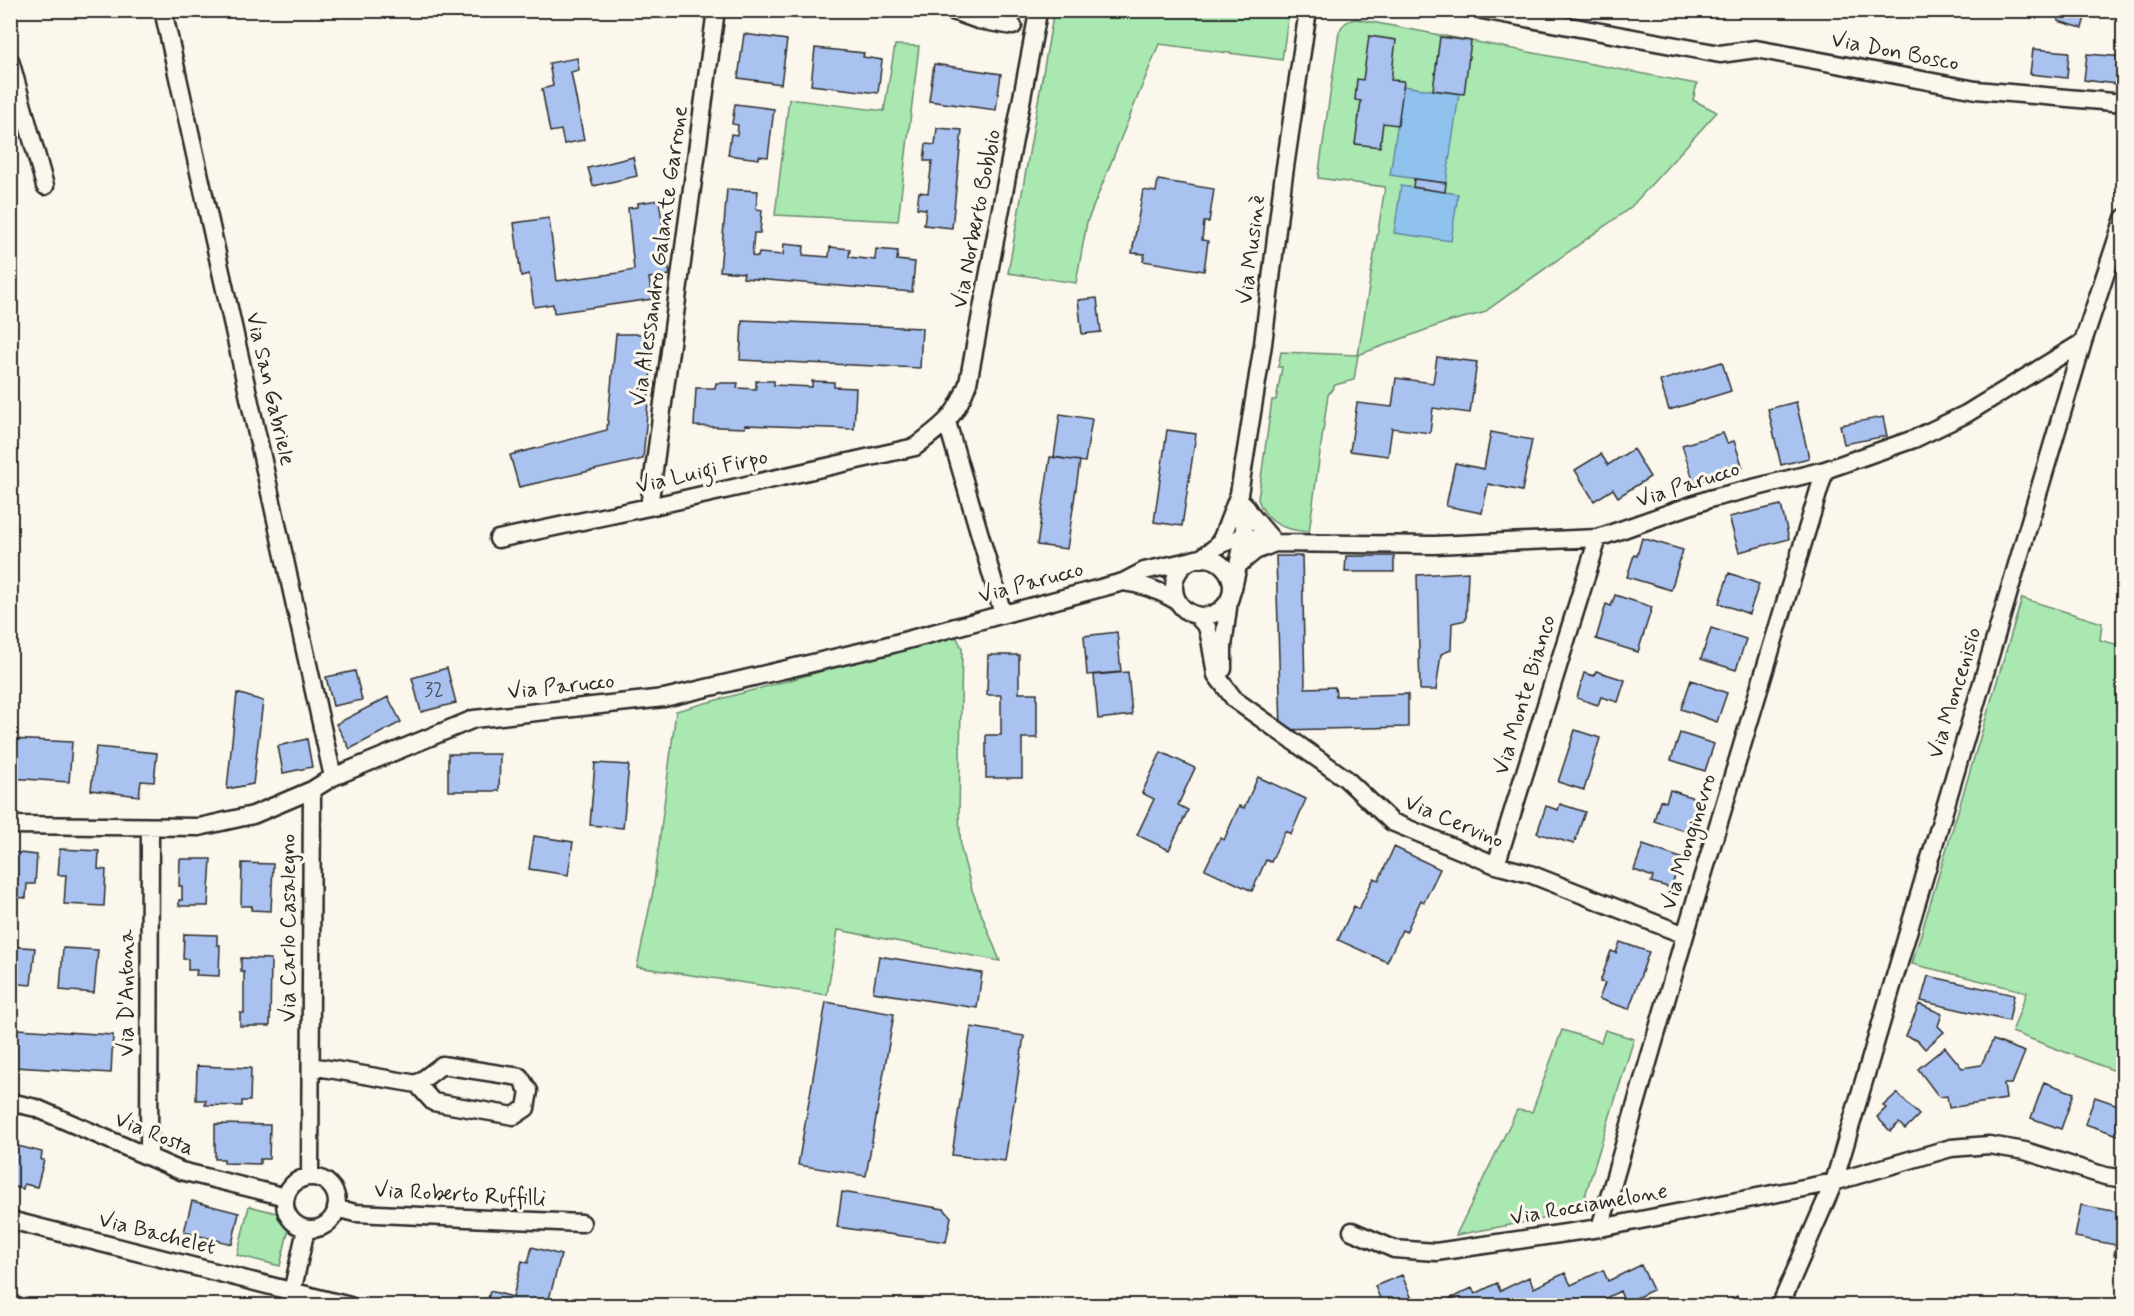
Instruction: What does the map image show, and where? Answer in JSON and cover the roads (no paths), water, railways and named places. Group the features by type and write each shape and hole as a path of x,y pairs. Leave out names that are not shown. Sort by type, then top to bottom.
{"street":[{"name":"Via San Gabriele","path":"163,10 333,777"},
{"name":"Via Alessandro Galante Garrone","path":"649,507 716,10"},
{"path":"950,10 978,20 1013,26 1030,24 1040,14"},
{"path":"992,10 997,19 1013,26"},
{"name":"Via Musinè","path":"1239,494 1263,344 1283,181 1308,10"},
{"name":"Via Don Bosco","path":"1482,10 1720,54 1756,49 1976,90 2124,102"},
{"name":"Via Norberto Bobbio","path":"915,447 947,422 961,402 968,383 1040,14"},
{"path":"10,60 45,186"},
{"name":"Via Moncenisio","path":"1779,1305 1834,1182 2083,342 2124,218"},
{"name":"Via Parucco","path":"1244,538 1259,538 1275,543 1434,545 1598,538 1709,499 1825,470 1914,440 1966,414 2083,342"},
{"path":"947,422 1003,614"},
{"name":"Via Luigi Firpo","path":"498,539 915,447"},
{"name":"Via Monginevro","path":"1600,1228 1684,935 1825,470"},
{"path":"1234,700 1224,680 1222,665 1231,594 1244,538 1244,520 1239,494"},
{"path":"1237,566 1255,551 1275,543 1252,516 1239,494"},
{"path":"1216,547 1222,538 1239,494"},
{"path":"1197,559 1213,560 1228,571 1231,594 1220,612 1197,616 1183,609 1177,601 1174,581 1185,564 1232,538 1244,538"},
{"name":"Via Monte Bianco","path":"1496,865 1598,538"},
{"name":"Via Parucco","path":"10,825 199,827 253,815 312,790 333,777 474,719 664,698 885,646 1123,582 1144,571 1197,559"},
{"path":"1123,582 1140,584 1161,591 1177,601"},
{"name":"Via Cervino","path":"1197,616 1207,627 1216,675 1234,700 1346,778 1392,822 1496,865 1530,874 1684,935"},
{"name":"Via Carlo Casalegno","path":"310,1177 312,790"},
{"name":"Via D'Antona","path":"149,1157 150,828"},
{"path":"311,1066 417,1084 433,1102 514,1116 526,1108 529,1091 520,1077 442,1065 417,1084"},
{"name":"Via Rosta","path":"10,1102 36,1108 181,1170 285,1197"},
{"name":"Via Rocciamelone","path":"1352,1231 1394,1249 1436,1252 1600,1228 1834,1182 1951,1148 1989,1145 2025,1151 2105,1176 2124,1179"},
{"path":"310,1177 325,1181 331,1186 335,1193 336,1208 329,1222 314,1229 306,1229 299,1227 289,1217 285,1197 297,1181 310,1177"},
{"name":"Via Roberto Ruffilli","path":"336,1208 355,1213 582,1223"},
{"name":"Via Bachelet","path":"10,1220 290,1298 350,1305"},
{"path":"290,1298 306,1229"}],"water":[{"path":"1403,86 1459,94 1446,183 1390,175"},
{"path":"1401,186 1458,194 1451,241 1394,233"}]}
